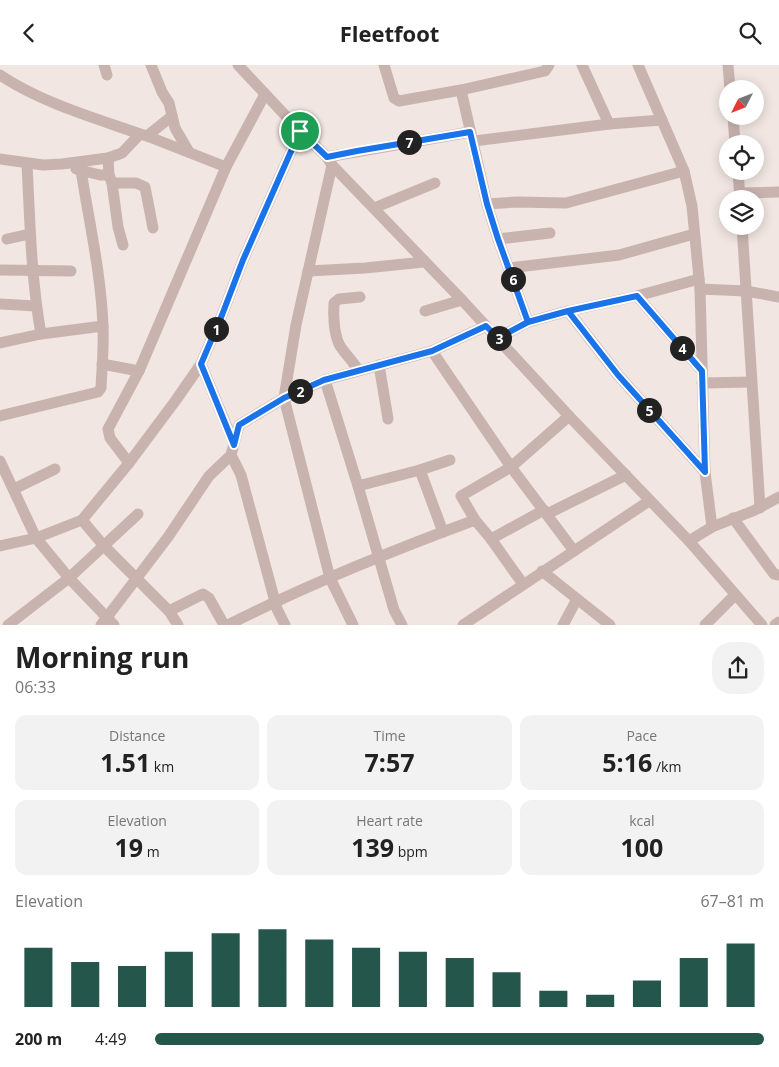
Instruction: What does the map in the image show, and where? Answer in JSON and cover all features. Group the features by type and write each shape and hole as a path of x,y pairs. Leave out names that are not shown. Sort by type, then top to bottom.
{"street":[{"path":"151,65 162,92 169,103 175,128 188,152"},
{"path":"238,65 498,338 649,501 689,541 762,625"},
{"path":"384,65 396,100 460,90 545,71 549,65"},
{"path":"582,65 609,124"},
{"path":"638,65 684,171 692,207 699,284 705,472 712,527"},
{"path":"728,65 729,80"},
{"path":"0,75 22,90 226,167"},
{"path":"460,90 487,204 528,322"},
{"path":"129,463 110,438 108,429 139,371 226,167 265,94"},
{"path":"0,159 28,164 62,164 108,158 122,153 143,135 172,116"},
{"path":"329,161 357,151 472,136 662,120"},
{"path":"0,545 36,538 82,520 129,463 201,364 243,260 300,131"},
{"path":"108,158 123,245"},
{"path":"329,161 296,325 284,398 330,578 353,625"},
{"path":"28,164 30,234 40,334"},
{"path":"62,164 145,187 153,228"},
{"path":"0,416 98,392 101,388 103,326 95,244 81,170"},
{"path":"487,204 517,201 566,203 684,171"},
{"path":"374,208 435,183"},
{"path":"764,194 779,192"},
{"path":"498,239 550,233"},
{"path":"7,239 30,234"},
{"path":"510,268 619,255 694,234"},
{"path":"743,235 760,508"},
{"path":"308,271 365,268 424,261"},
{"path":"1,270 71,271"},
{"path":"498,338 528,322 568,311 699,284 779,297"},
{"path":"637,296 702,371"},
{"path":"358,371 339,345 334,303 339,299 360,297"},
{"path":"425,311 462,300"},
{"path":"0,304 36,305"},
{"path":"568,311 618,375 705,472"},
{"path":"0,343 40,334 103,326"},
{"path":"0,461 36,538 107,622 209,476 233,450 239,425 284,398 324,380 432,351 486,326"},
{"path":"432,351 511,467 574,551"},
{"path":"102,364 139,371"},
{"path":"201,364 233,450 274,601 285,625"},
{"path":"378,365 388,419"},
{"path":"324,380 358,486 394,610 402,625"},
{"path":"702,383 751,382"},
{"path":"523,584 475,520 461,496 511,467 569,416"},
{"path":"358,486 450,460"},
{"path":"14,489 55,469"},
{"path":"420,470 443,532"},
{"path":"491,539 626,475"},
{"path":"689,541 712,527 760,508 779,497"},
{"path":"463,625 649,501"},
{"path":"8,625 69,578 138,514"},
{"path":"733,519 774,574 779,575"},
{"path":"82,520 104,546 168,611 178,625"},
{"path":"228,625 274,601 379,557 475,520"},
{"path":"542,571 610,625"},
{"path":"168,611 203,595 208,598 224,625"},
{"path":"705,625 735,595"},
{"path":"563,625 577,599"},
{"path":"775,625 779,622"}],"route":[{"path":"300,131 243,260 201,364 234,445 239,425 284,398 324,380 432,351 486,326 498,338 528,322 568,311 637,296 702,371 705,472 618,375 568,311 528,322 487,204 474,141 470,132 327,157 300,131"}]}
